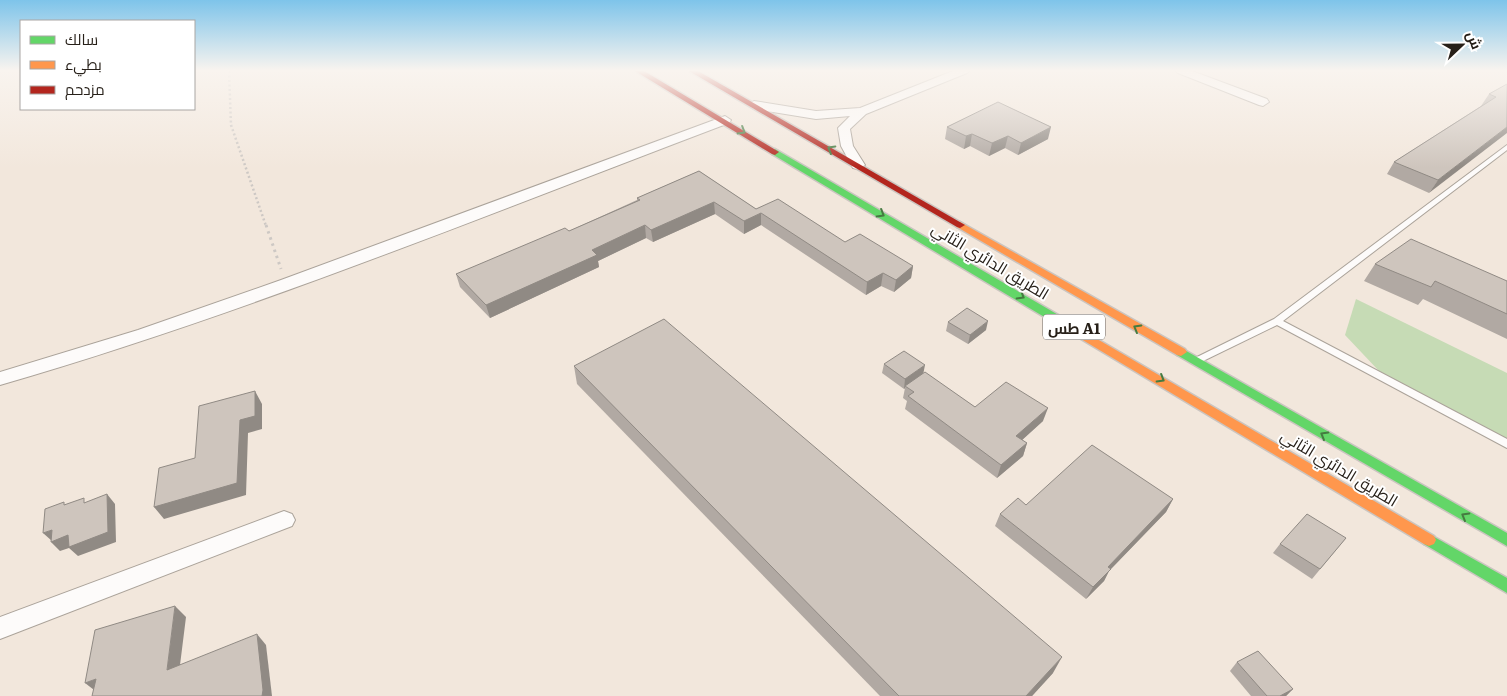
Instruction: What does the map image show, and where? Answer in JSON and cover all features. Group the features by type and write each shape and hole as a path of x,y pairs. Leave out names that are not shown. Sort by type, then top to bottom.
{"highway":[{"name":"الطريق الدائري الثاني","path":"695,103 1507,586"},
{"name":"الطريق الدائري الثاني","path":"751,103 1507,540"}],"street":[{"path":"754,105 816,114 862,111 881,103"},
{"path":"858,165 847,146 844,128 862,111"},
{"path":"0,378 144,334 286,284 724,120"},
{"path":"0,628 284,520"}],"lane":[{"path":"1196,362 1277,321 1507,147"},
{"path":"1277,321 1507,444"}],"path":[{"path":"230,103 231,125 286,284"}],"green space":[{"path":"1356,299 1507,373 1507,439 1379,371 1345,335"}],"building":[{"path":"995,103 1001,103 1051,127 1021,143 1008,136 992,143 972,134 966,136 947,127"},
{"path":"1486,103 1507,103 1507,127 1438,180 1394,162"},
{"path":"699,171 756,209 778,199 845,242 860,234 913,266 896,280 883,273 867,282 761,213 744,221 714,202 651,230 645,225 592,250 597,255 486,305 456,274 565,228 569,231 640,200 637,198"},
{"path":"1411,239 1507,281 1507,314 1435,281 1431,287 1375,264"},
{"path":"967,308 988,321 970,335 948,322"},
{"path":"664,319 1062,657 1026,696 899,696 574,366"},
{"path":"904,351 925,365 905,379 884,364"},
{"path":"925,372 975,407 1006,382 1048,408 1016,436 1027,443 1001,465 908,396 914,392 905,386"},
{"path":"255,391 255,416 240,420 237,483 154,507 159,468 195,458 199,406"},
{"path":"1092,445 1173,499 1108,567 1111,569 1093,587 1000,514 1018,498 1026,505"},
{"path":"107,494 108,532 69,547 68,535 51,542 52,530 43,533 45,509 64,502 64,505 84,498 84,503"},
{"path":"1307,514 1346,538 1320,569 1280,544"},
{"path":"175,606 167,670 257,634 262,696 92,696 96,679 85,683 95,630"},
{"path":"1258,651 1293,689 1280,696 1267,696 1237,662"}],"traffic: fast":[{"path":"775,152 1080,333"},
{"path":"1181,352 1507,540"},
{"path":"1429,540 1507,586"}],"traffic: slow":[{"path":"960,225 1181,352"},
{"path":"1080,333 1429,540"}],"traffic: jam":[{"path":"694,103 775,152"},
{"path":"749,103 960,225"}]}
